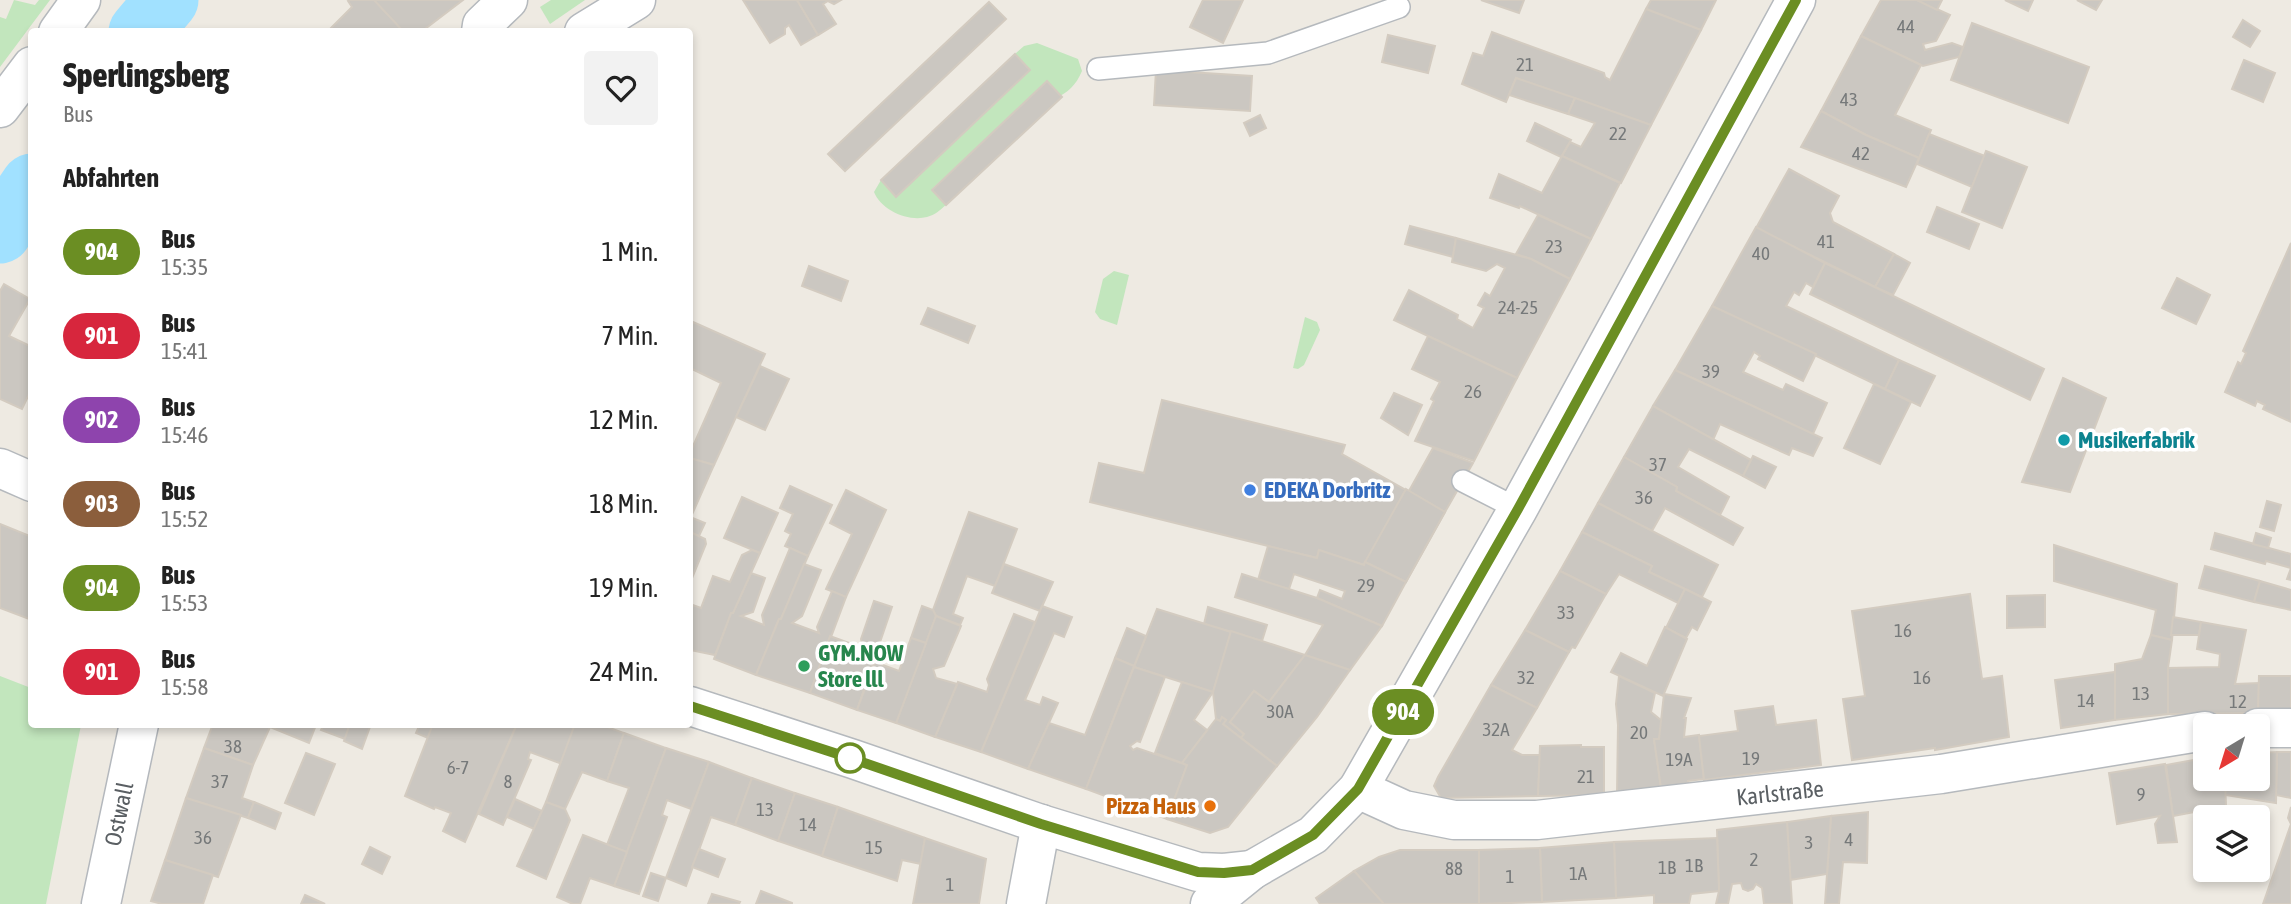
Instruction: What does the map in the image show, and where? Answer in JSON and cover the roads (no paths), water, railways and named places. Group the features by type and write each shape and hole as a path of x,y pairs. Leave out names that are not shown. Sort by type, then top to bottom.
{"street":[{"path":"61,28 81,0"},
{"path":"482,28 508,0"},
{"path":"590,28 636,0"},
{"path":"1210,904 1252,870 1313,835 1358,789 1518,509 1796,0"},
{"path":"0,108 28,71"},
{"path":"0,468 28,480"},
{"path":"693,707 1041,824 1198,872 1252,870"},
{"path":"2270,727 2291,728"},
{"name":"Ostwall","path":"101,904 138,728"},
{"name":"Karlstraße","path":"1358,789 1405,810 1454,820 1537,820 1941,774 2193,733"},
{"path":"1026,904 1041,824"}],"lane":[{"path":"1098,69 1268,52 1399,7"},
{"path":"1463,481 1518,509"}],"waterway":[{"path":"143,28 167,0"},
{"path":"0,232 28,191"}],"place":[{"name":"Musikerfabrik","path":"2064,440"},
{"name":"EDEKA Dorbritz","path":"1250,490"},
{"name":"GYM.NOW Store lll","path":"804,666"},
{"name":"Pizza Haus","path":"1210,806"}]}
